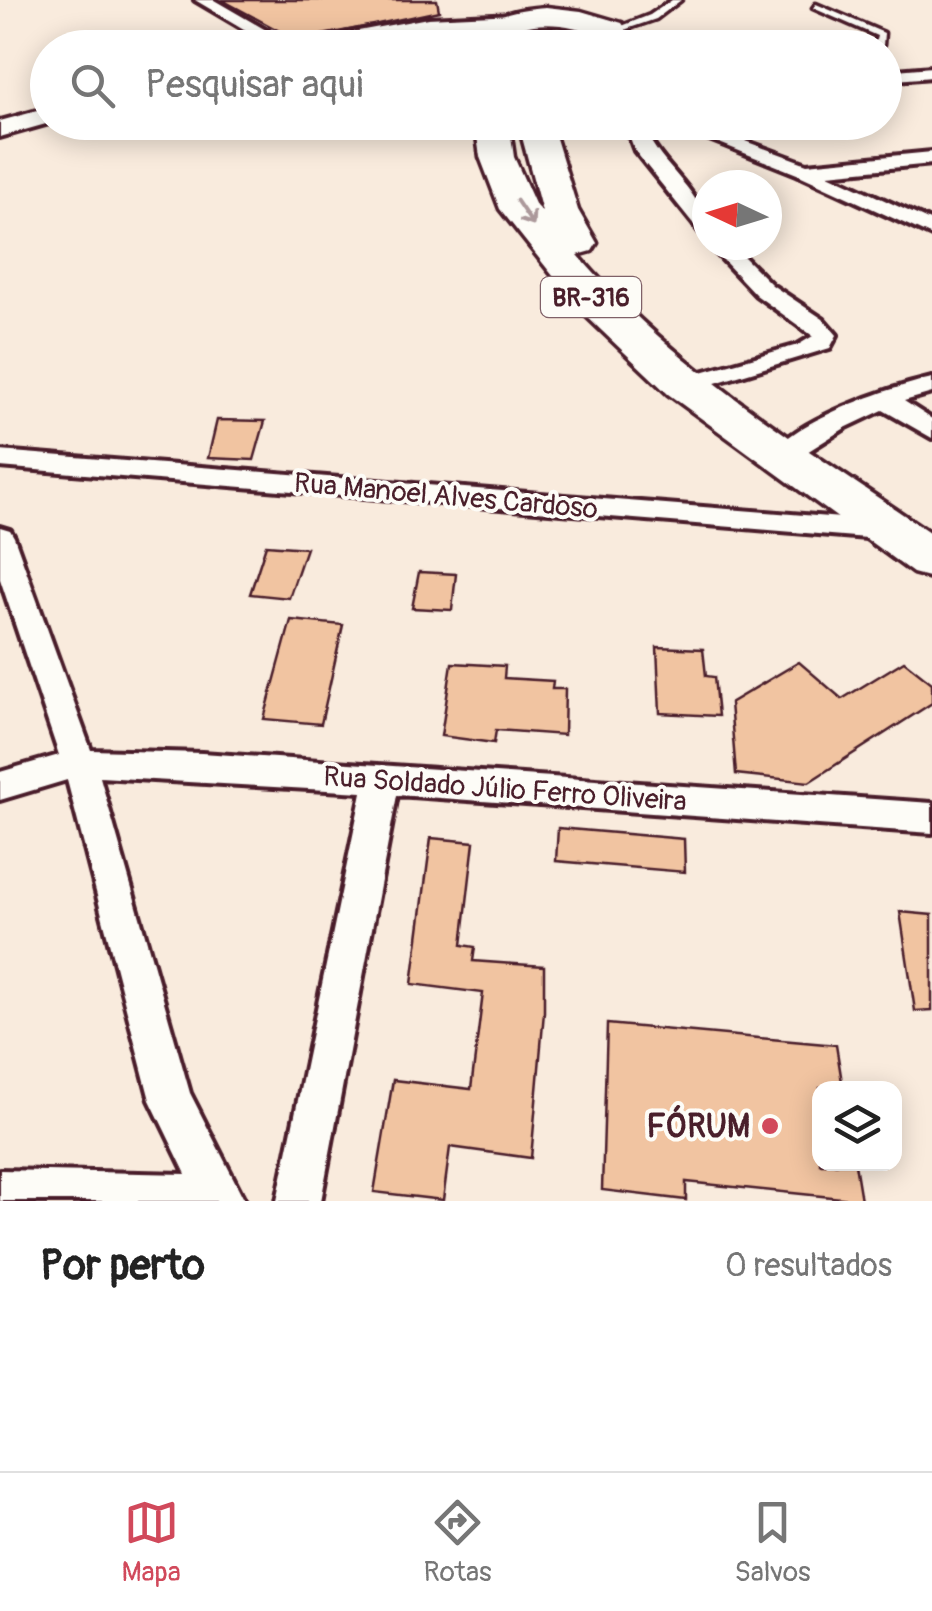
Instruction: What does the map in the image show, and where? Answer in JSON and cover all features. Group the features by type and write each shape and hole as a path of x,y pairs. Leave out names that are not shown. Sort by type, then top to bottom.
{"highway":[{"path":"516,20 524,10 546,0"},
{"path":"616,0 616,30"},
{"path":"491,30 516,20 559,17 600,30"},
{"name":"BR-316","path":"495,140 497,157 520,209 594,300 684,384 932,560"},
{"name":"BR-316","path":"539,140 559,210 599,280 628,313 703,379 764,443"}],"main road":[{"path":"401,30 516,20"},
{"path":"0,129 30,121"}],"street":[{"path":"203,0 257,30"},
{"path":"902,74 932,72"},
{"path":"640,140 692,209"},
{"path":"726,140 804,170 932,230"},
{"path":"804,170 932,158"},
{"path":"703,379 806,350 822,342 824,335 815,324 764,290 735,260"},
{"path":"764,443 825,424 882,398 932,386"},
{"path":"882,398 932,430"},
{"name":"Rua Manoel Alves Cardoso","path":"0,459 891,531"},
{"path":"0,538 79,763 171,1100 221,1199 0,1192"},
{"name":"Rua Soldado Júlio Ferro Oliveira","path":"0,786 79,763 202,766 932,818"},
{"path":"299,1201 382,780"}],"lane":[{"path":"626,30 677,0"},
{"path":"816,6 873,30"}],"green space":[{"path":"549,21 600,30 508,30"},
{"path":"494,24 489,30 455,30"}],"building":[{"path":"222,0 437,0 439,11 350,30 278,30"},
{"path":"217,420 265,421 254,460 208,458"},
{"path":"266,545 306,548 289,598 250,594"},
{"path":"419,572 456,574 452,610 412,608"},
{"path":"291,620 343,625 321,724 264,719"},
{"path":"657,647 703,649 706,676 714,677 718,716 660,713"},
{"path":"904,661 932,683 932,703 809,782 736,774 730,703 799,662 842,699"},
{"path":"452,663 505,666 504,678 553,681 552,689 565,689 564,735 496,730 494,743 441,736"},
{"path":"558,828 684,839 685,872 556,861"},
{"path":"431,838 474,842 462,945 475,947 473,961 544,966 544,1012 531,1158 450,1147 443,1200 374,1192 393,1080 471,1089 483,993 412,984"},
{"path":"900,912 932,915 932,1010 915,1011"},
{"path":"607,1024 836,1045 842,1081 812,1081 812,1171 856,1171 861,1200 686,1182 686,1200 602,1190"}],"place":[{"name":"FÓRUM","path":"770,1126"}]}
